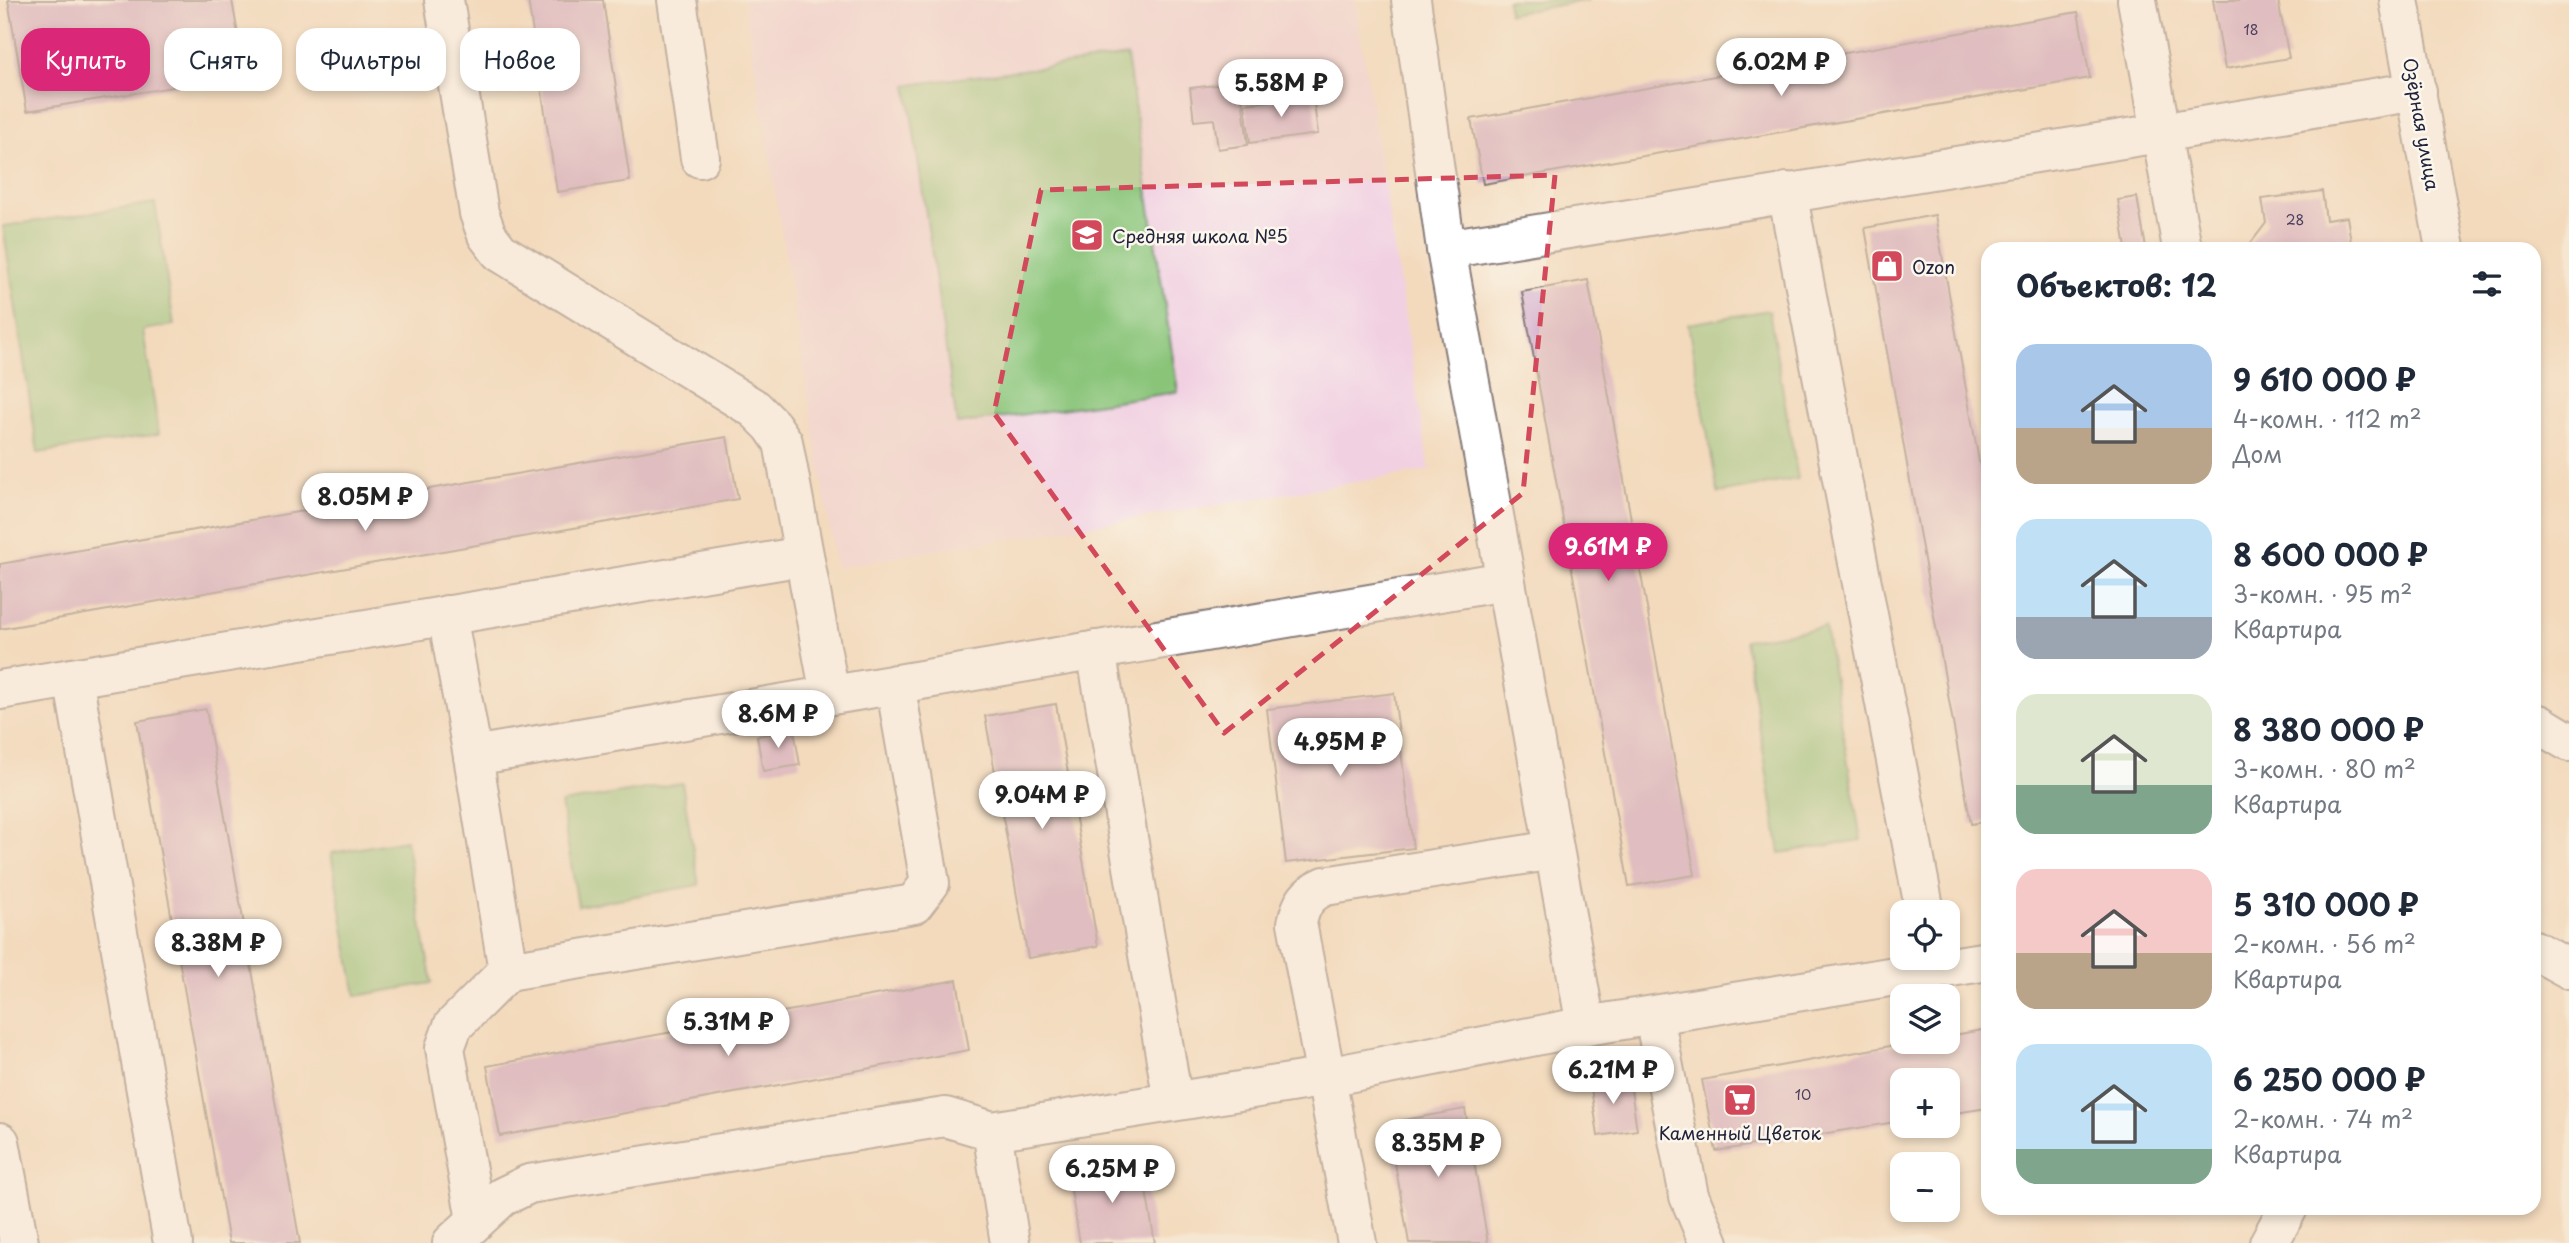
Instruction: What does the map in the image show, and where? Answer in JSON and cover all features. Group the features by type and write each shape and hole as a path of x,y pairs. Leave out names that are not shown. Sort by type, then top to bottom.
{"street":[{"path":"444,0 479,213 487,235 500,252 755,409 783,442 830,695"},
{"path":"677,0 700,158"},
{"path":"1411,0 1446,250 1586,1026"},
{"path":"2137,0 2181,242"},
{"name":"Озёрная улица","path":"2399,0 2444,242"},
{"path":"1446,250 2417,90"},
{"path":"1787,192 1923,900"},
{"path":"0,690 804,556"},
{"path":"473,756 1505,581"},
{"path":"447,615 508,971"},
{"path":"1096,650 1173,1101"},
{"path":"73,678 173,1243"},
{"path":"464,1232 445,1048 453,1026 508,971 914,904 930,883 895,684"},
{"path":"1357,1243 1297,923 1300,908 1311,893 1325,887 1553,850"},
{"path":"2541,954 2569,970"},
{"path":"1960,963 1981,961"},
{"path":"464,1232 502,1197 529,1184 945,1117 992,1131 1327,1077 1586,1026 1903,970"},
{"path":"1654,1016 1689,1196 1709,1243"},
{"path":"992,1131 1010,1243"},
{"path":"0,1142 19,1243"},
{"path":"2269,1243 2284,1215"}],"highlighted area":[{"path":"1555,175 1523,493 1224,733 994,413 1041,190"}],"shaded area":[{"name":"Средняя школа №5","path":"744,0 1355,0 1429,470 836,567"}],"green space":[{"path":"1507,0 1589,0 1509,14"},
{"path":"1127,56 1178,392 957,424 907,85"},
{"path":"155,203 174,325 143,330 159,434 38,453 3,226"},
{"path":"1769,310 1798,479 1718,493 1688,324"},
{"path":"1825,627 1861,840 1780,853 1745,640"},
{"path":"682,783 699,885 578,906 561,803"},
{"path":"406,840 432,983 356,996 331,853"}],"building":[{"path":"8,0 232,0 237,28 164,28 164,88 150,91 150,28 21,28 21,76"},
{"path":"528,0 603,0 630,181 557,192 542,91 580,91 580,28 532,28"},
{"path":"2213,0 2278,0 2289,58 2225,69"},
{"path":"2078,12 2090,78 1483,184 1471,119"},
{"path":"1240,82 1248,145 1218,149 1214,119 1194,121 1190,88"},
{"path":"24,91 148,91 27,111"},
{"path":"1313,96 1318,134 1250,143 1245,104"},
{"path":"2322,191 2326,220 2347,217 2351,242 2252,242 2266,223 2262,199"},
{"path":"2137,197 2145,242 2125,242 2118,200"},
{"path":"1935,215 1981,473 1981,822 1971,824 1865,228"},
{"path":"1588,280 1695,875 1629,886 1522,292"},
{"path":"727,437 738,499 0,629 0,564"},
{"path":"1394,693 1413,848 1286,863 1267,709"},
{"path":"1056,704 1098,946 1028,958 985,716"},
{"path":"206,709 300,1243 229,1243 137,721"},
{"path":"794,730 800,765 763,771 757,736"},
{"path":"957,980 969,1050 500,1136 487,1066"},
{"path":"1981,1030 1981,1109 1960,1112 1960,1068 1890,1068 1890,1123 1716,1151 1702,1080 1890,1046 1890,1054 1960,1054 1960,1034"},
{"path":"1629,1076 1637,1130 1598,1136 1590,1081"},
{"path":"1465,1109 1488,1243 1409,1243 1388,1123"},
{"path":"1141,1161 1155,1243 1080,1243 1068,1173"}],"place":[{"name":"Средняя школа №5","path":"1087,235"},
{"name":"Ozon","path":"1887,266"},
{"name":"Каменный Цветок","path":"1740,1100"}]}
